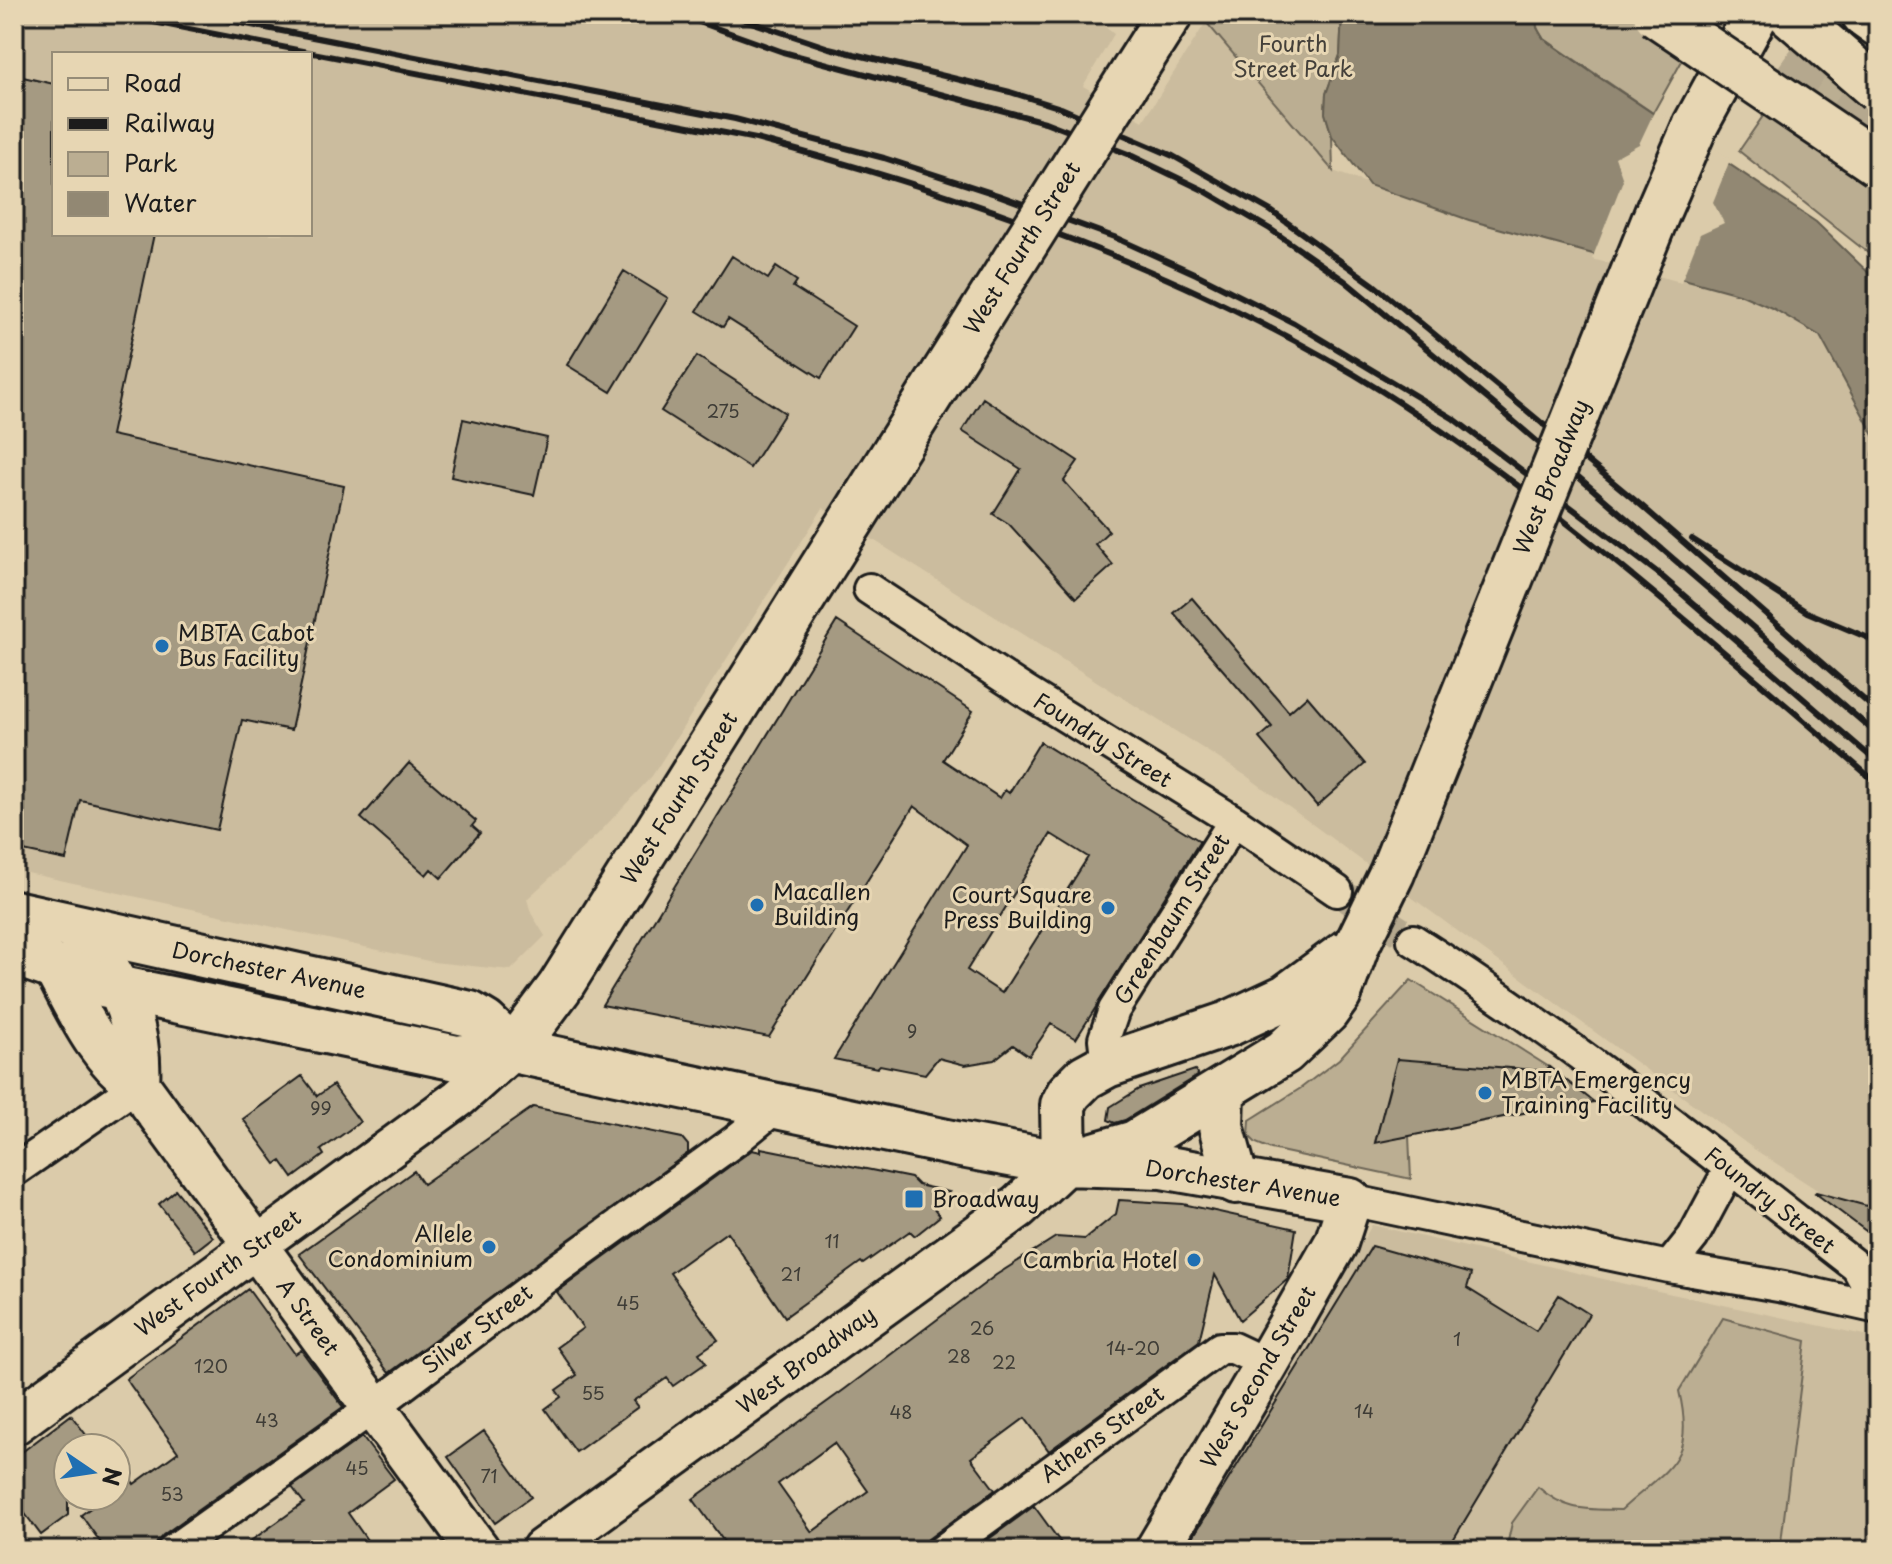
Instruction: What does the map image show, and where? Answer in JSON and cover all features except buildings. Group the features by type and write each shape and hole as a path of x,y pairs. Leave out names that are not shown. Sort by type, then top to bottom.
{"main road":[{"name":"West Fourth Street","path":"513,1050 560,987 1170,14"},
{"path":"1656,14 1878,164"},
{"name":"West Broadway","path":"543,1550 1018,1207 1064,1164 1135,1143 1284,1052 1326,1012 1343,984 1357,945 1392,873 1652,225 1695,126 1756,14"},
{"path":"1790,14 1878,90"},
{"path":"1799,14 1878,97"},
{"path":"1864,14 1878,24"},
{"name":"Dorchester Avenue","path":"14,913 470,1014 485,1023 513,1050"},
{"path":"68,925 95,951 119,989 136,1035 138,1085"},
{"name":"West Broadway","path":"1064,1164 1063,1105 1069,1093 1085,1077 1107,1065 1228,1024 1286,997 1357,945"},
{"name":"Dorchester Avenue","path":"14,953 119,989 457,1058 513,1050 1064,1164 1162,1167 1350,1200"},
{"name":"A Street","path":"55,968 93,1037 115,1066 138,1085 478,1550"},
{"path":"1222,1091 1221,1126 1236,1181"},
{"name":"West Second Street","path":"1157,1550 1336,1243 1350,1200"},
{"name":"West Fourth Street","path":"14,1423 256,1246"}],"street":[{"name":"Foundry Street","path":"869,589 1026,692 1234,821 1337,891"},
{"name":"Greenbaum Street","path":"1107,1065 1104,1039 1114,1010 1234,821"},
{"name":"Foundry Street","path":"1413,940 1515,1007 1857,1267 1878,1307"},
{"name":"West Fourth Street","path":"256,1246 459,1098 513,1050"},
{"path":"14,1171 138,1085"},
{"name":"Silver Street","path":"173,1550 374,1407 779,1105"},
{"path":"1669,1267 1693,1237 1730,1168"},
{"name":"Dorchester Avenue","path":"1350,1200 1878,1307"},
{"name":"Athens Street","path":"943,1550 1220,1348 1233,1348 1267,1364"}],"shaded area":[{"path":"14,14 1089,14 1114,34 1083,86 1143,121 1206,22 1333,171 1469,220 1742,295 1774,309 1820,336 1876,439 1873,455 1878,463 1878,1207 1828,1197 1754,1149 1248,777 823,508 652,776 597,835 527,899 531,913 545,936 511,970 433,962 14,870"},
{"path":"1372,1225 1625,1284 1878,1338 1878,1550 1181,1550"}],"green space":[{"name":"Fourth Street Park","path":"1212,14 1342,14 1340,55 1326,94 1325,113 1332,136 1333,171 1206,22"},
{"path":"1539,14 1634,14 1688,50 1653,113 1543,38 1537,26"},
{"path":"1833,14 1878,14 1878,261 1739,151"},
{"path":"1411,980 1549,1067 1546,1071 1398,1060 1375,1142 1409,1136 1411,1179 1271,1149 1256,1143 1249,1136 1250,1120 1301,1088 1339,1059"},
{"path":"1723,1318 1806,1341 1780,1550 1506,1550 1512,1523 1538,1487 1568,1505 1621,1510 1664,1472 1681,1449 1684,1434 1679,1391"}],"water":[{"path":"1342,14 1539,14 1537,28 1543,38 1816,222 1878,282 1878,463 1873,455 1876,439 1820,336 1774,309 1742,295 1469,220 1369,185 1332,136 1325,113 1326,94 1340,55"}],"pier":[{"path":"1655,110 1730,160 1713,202 1724,223 1700,234 1681,282 1592,259 1623,180 1615,157 1639,144"}],"tunnel":[{"path":"1735,14 1878,117"},
{"path":"1337,891 1413,940"}],"railway":[{"path":"112,14 308,52"},
{"path":"194,14 735,119 884,158 1114,237 1294,323 1454,419 1658,573 1878,763"},
{"path":"677,14 783,52 1045,122 1128,154 1203,190 1270,229 1345,281 1496,406 1878,735"},
{"path":"727,14 829,48 1010,92 1061,108 1173,156 1271,211 1374,285 1427,328 1642,506 1878,712"},
{"path":"312,53 756,139 919,186 999,213 1079,242 1235,310 1383,392 1513,482 1637,579 1878,784"},
{"path":"1692,539 1807,612 1878,642"}],"place":[{"name":"MBTA Cabot Bus Facility","path":"162,646"},
{"name":"Macallen Building","path":"757,905"},
{"name":"Court Square Press Building","path":"1108,908"},
{"name":"MBTA Emergency Training Facility","path":"1485,1093"},
{"name":"Broadway","path":"914,1199"},
{"name":"Allele Condominium","path":"489,1247"},
{"name":"Cambria Hotel","path":"1194,1260"}]}
